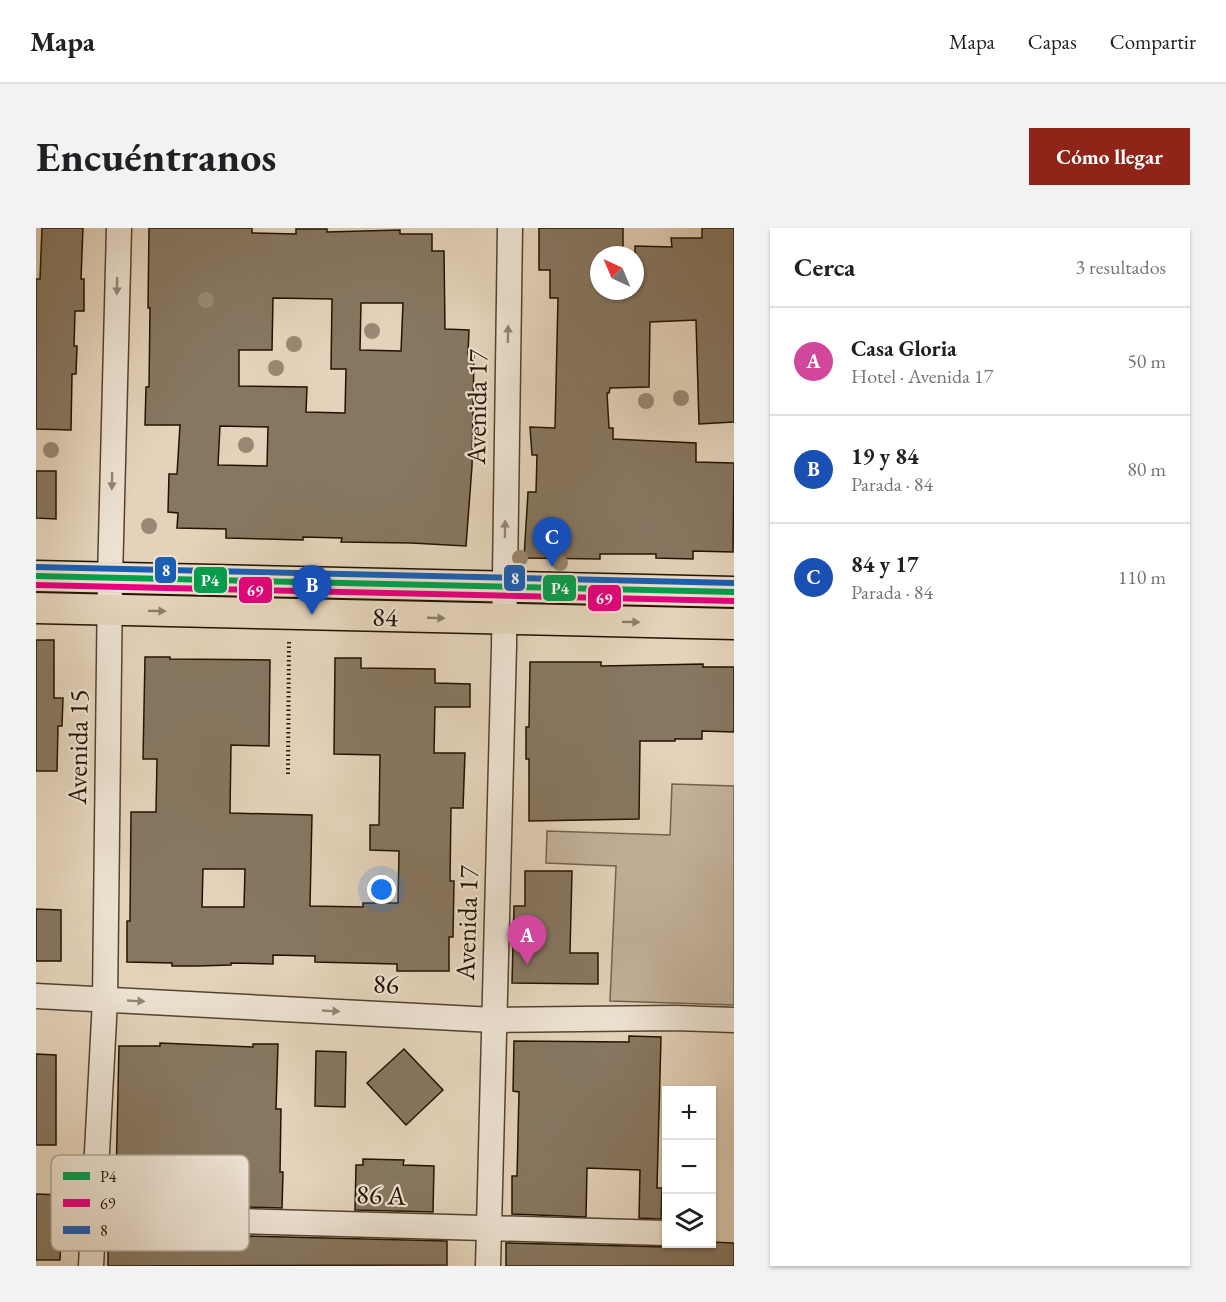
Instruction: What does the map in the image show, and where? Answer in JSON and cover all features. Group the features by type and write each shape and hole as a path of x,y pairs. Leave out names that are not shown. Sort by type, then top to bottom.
{"main road":[{"name":"84","path":"36,576 734,592"},
{"name":"84","path":"36,608 734,624"}],"street":[{"name":"Avenida 15","path":"97,1155 105,1000 110,579 119,228"},
{"name":"Avenida 17","path":"488,1266 504,620 510,228"},
{"name":"86","path":"36,996 494,1020 676,1018 734,1020"},
{"name":"86 A","path":"249,1221 662,1233"},
{"name":"Avenida 15","path":"91,1266 92,1251"}],"path":[{"path":"288,774 289,640"}],"shaded area":[{"path":"128,590 483,599 483,606 128,597"},
{"path":"502,600 734,605 734,612 502,606"},
{"path":"672,784 734,786 734,1005 610,1001 616,866 546,863 547,831 670,835"}],"building":[{"path":"42,228 83,228 81,279 84,279 84,311 75,311 74,346 77,346 76,374 72,374 71,430 36,429 36,279 40,279"},
{"path":"149,228 252,228 252,233 296,234 296,229 327,229 327,232 400,230 400,234 432,234 432,251 444,251 445,329 469,330 468,354 474,354 472,466 466,546 341,542 342,538 303,537 303,540 226,538 226,529 177,528 178,513 168,512 169,474 177,474 180,425 145,425 146,387 149,387 150,308 148,308","holes":["273,298 332,299 331,369 346,369 345,413 306,412 307,387 239,386 239,350 272,350","361,303 403,303 401,351 360,350","220,426 268,427 267,466 218,465"]},
{"path":"539,228 623,228 623,246 590,246 590,300 644,300 644,246 672,247 671,238 702,238 702,228 734,228 734,422 699,424 696,320 650,322 649,387 610,388 607,393 609,428 613,428 613,439 696,443 696,462 734,463 733,552 693,551 693,559 656,558 656,554 600,554 600,559 524,558 528,492 536,492 537,455 532,455 530,427 555,428 558,298 550,298 550,270 539,270"},
{"path":"36,471 56,471 56,519 36,518"},
{"path":"36,640 54,640 54,698 63,698 62,726 58,726 57,771 36,771"},
{"path":"145,657 270,660 269,746 231,745 230,813 312,815 310,906 363,907 363,903 398,903 399,851 370,850 370,825 379,825 380,755 334,754 335,658 361,658 361,668 435,669 435,683 470,684 470,707 435,707 434,753 465,753 463,808 451,808 450,881 454,881 453,937 449,937 449,971 397,971 397,964 315,962 315,956 273,955 273,964 231,963 231,965 172,966 172,963 127,962 127,921 130,921 131,812 156,812 157,759 143,759","holes":["203,869 245,869 244,907 202,907"]},
{"path":"530,662 601,662 601,666 703,664 703,667 734,667 734,732 702,731 702,739 640,741 639,819 529,821 529,759 526,759 526,727 529,727"},
{"path":"525,871 572,871 570,953 598,953 598,984 512,983 514,906 525,906"},
{"path":"36,909 61,910 61,961 36,961"},
{"path":"629,1036 661,1037 657,1188 662,1188 661,1219 639,1218 640,1170 587,1168 586,1217 512,1214 512,1176 517,1176 519,1092 513,1091 514,1041 629,1042"},
{"path":"160,1043 253,1047 253,1044 278,1044 276,1109 281,1109 282,1208 249,1207 249,1155 117,1155 119,1046 160,1046"},
{"path":"404,1049 443,1090 406,1125 367,1083"},
{"path":"316,1051 346,1052 345,1107 315,1106"},
{"path":"36,1054 56,1055 56,1145 36,1145"},
{"path":"363,1159 404,1160 403,1165 434,1166 433,1212 355,1210 356,1165 363,1165"},
{"path":"36,1194 51,1195 51,1251 60,1251 60,1260 36,1260"},
{"path":"249,1236 447,1241 447,1265 108,1266 108,1251 249,1251"},
{"path":"716,1242 734,1243 734,1266 506,1266 506,1243 716,1248"}],"transit line":[{"name":"8","path":"36,567 734,583"},
{"name":"P4","path":"36,576 734,592"},
{"name":"69","path":"36,585 734,601"}],"place":[{"name":"84 y 17","path":"552,567"},
{"name":"19 y 84","path":"312,615"},
{"name":"Casa Gloria","path":"527,965"}]}
